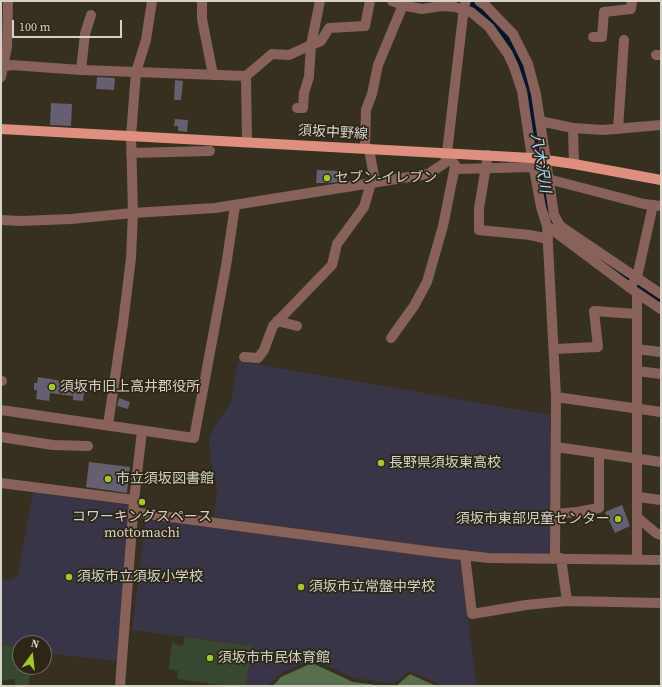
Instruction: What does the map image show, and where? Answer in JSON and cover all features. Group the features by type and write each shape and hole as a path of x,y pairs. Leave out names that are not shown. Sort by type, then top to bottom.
{"main road":[{"name":"須坂中野線","path":"1,129 488,155 574,164 661,180"}],"street":[{"path":"2,70 8,47 8,1"},
{"path":"108,425 131,258 133,213 131,136 136,72 146,40 152,1"},
{"path":"202,1 202,19 212,75"},
{"path":"297,108 303,108 304,93 309,77 311,45 320,1"},
{"path":"2,70 12,65 82,70 246,76 272,54 289,55 321,41 329,28 365,26 370,1"},
{"path":"392,1 422,9 442,6 464,6 489,27 504,48 514,67 522,91 538,161 548,179 554,215 560,226 634,284 661,309"},
{"path":"479,1 486,6 513,34 528,64 536,94 540,121 538,161 541,207 547,226 554,349 558,558 567,601"},
{"path":"593,37 602,37 604,12 631,9 632,1"},
{"path":"244,357 258,358 264,350 273,326 332,265 337,244 364,206 373,183 367,148 366,110 372,94 378,65 403,5"},
{"path":"1,220 71,219 235,206 428,174 445,164 464,6"},
{"path":"82,70 85,34 91,15"},
{"path":"618,129 624,40"},
{"path":"246,76 247,142"},
{"path":"540,121 573,128 603,130 661,125"},
{"path":"573,128 574,164"},
{"path":"131,153 210,152"},
{"path":"447,153 458,169 486,168 538,161"},
{"path":"488,155 479,208 479,230 530,235 548,239"},
{"path":"391,338 414,306 428,282 443,226 455,166"},
{"path":"548,179 657,206 634,284 638,349 638,559"},
{"path":"1,410 194,438 226,266 235,206"},
{"path":"547,226 634,284 661,294"},
{"path":"554,349 598,347 594,311 637,314"},
{"path":"277,321 297,326"},
{"path":"638,349 661,352"},
{"path":"638,371 661,374"},
{"path":"556,398 661,412"},
{"path":"120,686 134,500 142,431"},
{"path":"1,437 52,445 88,446"},
{"path":"556,447 661,462"},
{"path":"556,514 599,508 599,454"},
{"path":"1,483 134,500"},
{"path":"638,497 661,500"},
{"path":"133,512 489,558 661,560"},
{"path":"638,518 656,533 661,534"},
{"path":"466,555 472,614 526,605 567,601 661,603"}],"shaded area":[{"name":"長野県須坂東高校","path":"238,361 550,415 553,555 467,552 214,517 217,487 210,454 209,439 213,429 231,402"},
{"name":"須坂市立須坂小学校","path":"33,492 128,505 129,525 117,661 52,654 52,635 12,635 12,646 1,644 1,579 11,580 18,575"},
{"name":"須坂市立常盤中学校","path":"146,519 461,560 476,686 444,686 409,671 394,684 354,678 313,659 281,673 268,686 246,686 252,646 132,630"}],"green space":[{"name":"須坂市市民体育館","path":"185,637 252,646 246,686 227,686 178,679 178,671 169,669 172,643 183,646"},
{"path":"1,644 12,646 12,675 30,675 28,686 16,686 14,679 1,680"},
{"path":"312,663 353,682 383,686 273,686 281,677"},
{"path":"410,674 436,686 396,686"}],"building":[{"path":"97,77 115,78 114,90 96,89"},
{"path":"175,80 183,81 181,100 174,100"},
{"path":"51,103 72,104 71,126 50,125"},
{"path":"175,119 188,120 187,132 178,131 178,126 174,126"},
{"path":"317,170 339,171 339,182 316,183"},
{"name":"須坂市旧上高井郡役所","path":"38,377 85,385 83,401 73,400 73,396 50,393 49,401 36,399 37,390 34,390 34,383 37,383"},
{"path":"119,398 130,402 128,409 117,406"},
{"name":"市立須坂図書館","path":"89,462 130,467 127,493 86,487"},
{"name":"須坂市東部児童センター","path":"622,505 630,526 615,533 605,512"}],"waterway":[{"name":"八木沢川","path":"456,1 477,7 493,22 510,44 519,60 530,99 547,207 555,226"},
{"name":"八木沢川","path":"600,260 661,301"}],"place":[{"name":"セブン-イレブン","path":"327,178"},
{"name":"須坂市旧上高井郡役所","path":"52,387"},
{"name":"長野県須坂東高校","path":"381,463"},
{"name":"市立須坂図書館","path":"108,479"},
{"name":"コワーキングスペース mottomachi","path":"142,502"},
{"name":"須坂市東部児童センター","path":"618,519"},
{"name":"須坂市立須坂小学校","path":"69,577"},
{"name":"須坂市立常盤中学校","path":"301,587"},
{"name":"須坂市市民体育館","path":"210,658"}]}
